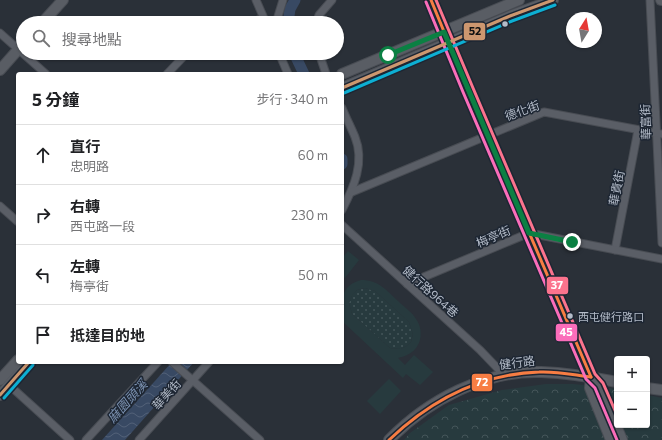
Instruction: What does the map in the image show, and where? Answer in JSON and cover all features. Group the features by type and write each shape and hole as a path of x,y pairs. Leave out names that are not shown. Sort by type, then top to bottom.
{"street":[{"path":"48,16 63,0"},
{"path":"256,0 263,16"},
{"path":"278,16 283,0"},
{"path":"319,16 332,0"},
{"path":"431,0 590,376 599,385 622,440"},
{"path":"344,73 519,0"},
{"path":"344,87 448,42 553,0"},
{"name":"華富街","path":"650,0 659,134 662,243"},
{"path":"0,33 16,44"},
{"path":"0,70 16,52"},
{"path":"33,60 44,72"},
{"path":"170,72 180,60"},
{"path":"282,60 287,72"},
{"path":"321,60 325,72"},
{"name":"德化街","path":"352,192 544,112 659,134"},
{"path":"344,113 355,138 359,154 358,169 352,192 344,206"},
{"name":"華貴街","path":"615,250 638,130"},
{"path":"0,206 16,220"},
{"name":"健行路964巷","path":"344,227 480,350 504,376"},
{"name":"梅亭街","path":"407,284 529,233 662,259"},
{"path":"0,395 5,382 16,363"},
{"path":"5,382 27,364"},
{"path":"86,440 156,364"},
{"path":"174,364 259,440"},
{"name":"華美街","path":"139,440 190,379 207,364"},
{"name":"健行路","path":"389,440 401,428 424,410 452,393 475,384 504,376 540,372 590,376 614,381"},
{"path":"590,376 590,388 612,440"},
{"path":"5,382 70,440"},
{"path":"650,388 662,390"}],"green space":[{"path":"348,251 359,260 345,278 344,277 344,256"},
{"path":"361,280 367,280 382,286 414,316 419,323 421,333 419,343 413,351 398,358 405,365 414,355 433,372 420,385 406,374 403,378 344,323 344,292 349,286","holes":["365,288 375,291 409,322 413,334 411,342 401,349 390,348 352,314 349,303 357,290"]},
{"path":"365,288 375,291 409,322 413,334 411,342 408,345 401,349 390,348 352,314 349,303 352,295 357,290"},
{"path":"389,379 401,391 380,414 367,401"},
{"path":"546,384 573,384 614,389 614,428 650,428 650,396 662,398 662,440 404,440 410,433 449,405 502,390"}],"water":[{"path":"170,364 192,364 125,440 102,440"}],"waterway":[{"name":"麻園頭溪","path":"289,16 290,9 295,0"},
{"name":"麻園頭溪","path":"297,60 303,72"}],"transit line":[{"name":"72","path":"431,0 591,377"},
{"name":"37","path":"436,0 595,374 603,383 614,408"},
{"name":"52","path":"344,87 510,16 553,0"},
{"name":"45","path":"426,2 586,379 595,388 617,440"},
{"path":"344,93 512,21 555,5"},
{"name":"52","path":"0,395 27,364"},
{"path":"4,398 33,365"},
{"name":"72","path":"389,440 439,401 477,384 517,374 539,372 591,377"}],"place":[{"name":"西屯健行路口","path":"570,316"}],"route":[{"path":"388,55 444,32 529,233 572,242"}]}
